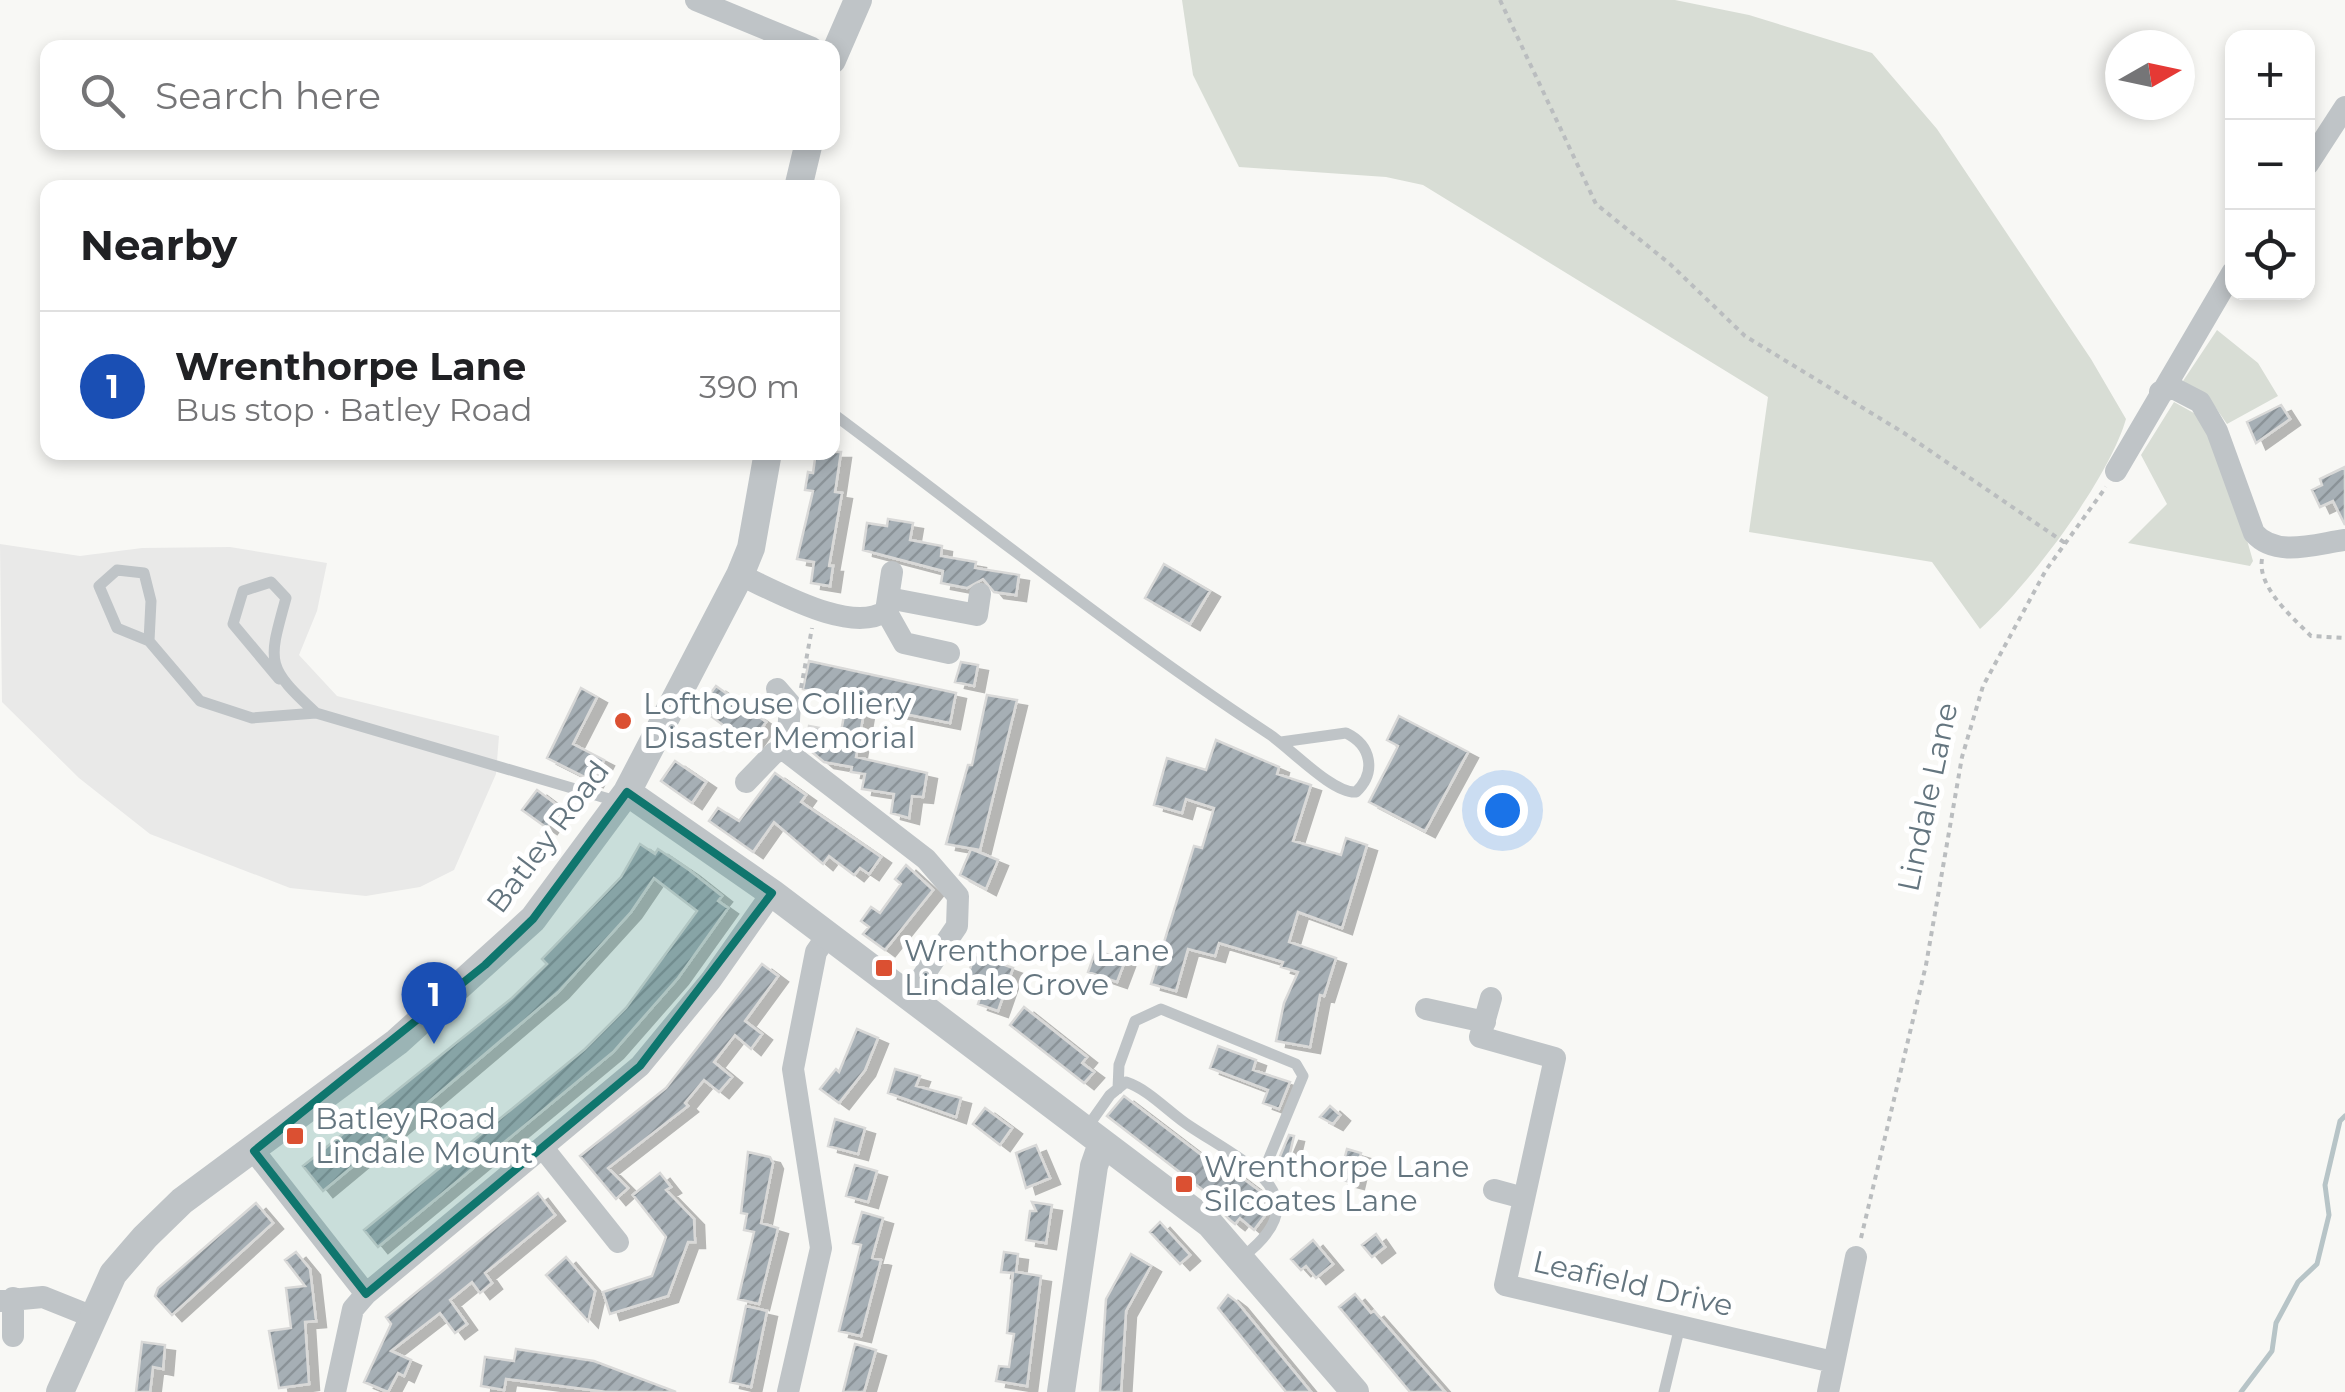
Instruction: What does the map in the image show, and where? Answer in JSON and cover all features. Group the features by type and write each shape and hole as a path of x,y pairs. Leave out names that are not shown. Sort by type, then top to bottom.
{"street":[{"path":"696,0 793,40"},
{"path":"840,42 858,0"},
{"path":"2315,153 2345,107"},
{"path":"800,180 806,150"},
{"path":"2116,471 2225,285"},
{"path":"2160,392 2173,388 2200,402 2217,431 2254,533 2264,545 2286,548 2345,540"},
{"name":"Batley Road","path":"60,1392 114,1274 182,1201 254,1152 396,1042 533,919 624,797 740,576 751,548 767,460"},
{"path":"892,572 893,604 904,644 948,654"},
{"path":"740,576 815,609 862,620 874,619 893,604 977,616 980,594"},
{"path":"776,690 787,696 791,720 786,748"},
{"path":"746,782 774,753 786,748"},
{"path":"786,748 926,858 958,896 957,926 908,998"},
{"path":"624,797 772,893 1092,1140 1210,1224 1355,1392"},
{"path":"335,1392 353,1309 366,1294 640,1066 710,980 772,893"},
{"path":"788,1392 820,1248 793,1069 816,952 827,936"},
{"path":"1485,1022 1491,998"},
{"name":"Leafield Drive","path":"1426,1008 1485,1022 1480,1037 1555,1058 1504,1285 1833,1362"},
{"path":"1060,1392 1092,1140"},
{"path":"544,1148 621,1245"},
{"path":"254,1152 366,1294"},
{"path":"1494,1190 1524,1198"},
{"path":"1828,1392 1856,1257"},
{"path":"13,1336 7,1299 43,1297 93,1317"}],"lane":[{"path":"840,419 1185,679 1348,792 1356,792 1366,783 1370,771 1368,754 1346,733 1281,742"},
{"path":"149,642 151,601 144,573 117,570 99,586 118,628 149,642 200,701 252,718 316,713 624,797"},
{"path":"279,679 271,650 286,598 271,582 243,592 234,624 279,679 316,713"},
{"path":"1118,1089 1119,1065 1135,1021 1161,1009 1296,1064 1303,1076 1298,1093 1262,1175"},
{"path":"1092,1140 1118,1089 1126,1082 1262,1175 1275,1193 1276,1223 1267,1238 1241,1258"},
{"path":"1664,1392 1680,1326"}],"path":[{"path":"1500,0 1596,204 1670,264 1745,336 1904,433 2065,543"},
{"name":"Lindale Lane","path":"1856,1257 1926,965 1962,757 1983,686 2002,645 2065,543 2116,471"},
{"path":"2264,545 2260,570 2287,612 2311,636 2345,638"},
{"path":"791,720 796,717 815,609"}],"highlighted area":[{"path":"627,792 772,893 640,1066 366,1294 254,1151 485,965 533,919"}],"shaded area":[{"path":"1182,0 1675,0 1749,15 1872,53 1937,129 2091,359 2126,419 2117,444 2085,501 2043,560 1980,629 1932,562 1749,532 1768,397 1423,185 1386,177 1239,167 1193,75"},
{"path":"2217,330 2258,363 2278,396 2227,424 2211,401 2183,381"},
{"path":"2174,402 2201,417 2225,463 2253,561 2250,566 2128,543 2167,504 2141,455"},
{"path":"0,544 80,556 142,548 230,547 327,563 317,611 299,655 337,696 499,736 496,774 454,870 420,887 366,896 290,888 150,834 79,778 2,702"}],"building":[{"path":"2281,405 2290,419 2256,443 2247,422"},
{"path":"815,460 840,460 835,492 842,493 829,566 833,566 830,586 811,583 814,562 797,559 813,491 805,490 808,472 813,473"},
{"path":"2345,467 2345,525 2333,501 2320,507 2312,490 2322,485 2320,479"},
{"path":"888,519 913,523 910,540 942,546 941,556 976,562 975,568 1019,575 1016,595 994,592 983,579 967,588 941,583 943,571 863,550 867,523 887,526"},
{"path":"1164,564 1210,591 1190,624 1145,598"},
{"path":"809,661 956,693 950,723 865,706 856,757 927,773 923,797 912,796 909,818 891,813 894,794 862,789 865,774 851,772 852,767 824,762 806,747 809,726 841,732 847,699 803,689"},
{"path":"961,662 978,665 974,686 955,682"},
{"path":"716,686 766,722 750,745 700,708"},
{"path":"581,688 597,697 573,744 604,760 593,781 547,758"},
{"path":"987,695 1017,700 980,850 946,844 968,765 972,765"},
{"path":"1399,716 1468,752 1425,831 1369,802 1398,746 1387,740"},
{"path":"1216,740 1279,767 1277,774 1311,785 1293,841 1341,855 1346,838 1367,845 1342,928 1298,912 1289,942 1336,958 1324,996 1320,995 1310,1047 1276,1041 1284,1003 1298,972 1281,967 1283,962 1219,943 1215,956 1188,949 1176,991 1151,984 1194,846 1202,848 1214,808 1186,799 1182,813 1154,805 1167,758 1206,770"},
{"path":"675,761 706,782 692,803 661,781"},
{"path":"775,773 806,795 801,802 881,857 869,874 860,868 854,875 829,856 823,864 774,822 753,852 709,821 718,808 739,821"},
{"path":"537,790 561,808 547,828 522,810"},
{"path":"640,844 655,854 658,849 689,870 722,896 718,901 728,908 678,978 613,1052 378,1247 364,1230 585,1049 626,1008 697,911 654,878 631,912 558,992 323,1191 303,1166 512,998 547,964 542,959 621,877"},
{"path":"971,849 998,860 986,889 960,875"},
{"path":"906,865 933,890 885,950 863,934 869,927 861,921 871,907 880,913 901,884 895,879"},
{"path":"1096,950 1125,961 1117,982 1088,972"},
{"path":"975,954 1013,968 998,1011 978,1004 985,984 967,978"},
{"path":"762,964 778,976 745,1021 762,1034 751,1049 735,1035 714,1062 732,1077 719,1092 704,1080 685,1103 688,1106 608,1168 628,1188 616,1199 580,1156 666,1088"},
{"path":"1024,1007 1087,1057 1082,1063 1094,1072 1084,1083 1010,1025"},
{"path":"857,1029 878,1038 865,1070 839,1103 820,1089 836,1069 839,1072"},
{"path":"1218,1046 1256,1060 1253,1070 1290,1082 1279,1109 1263,1103 1268,1090 1210,1068"},
{"path":"895,1069 920,1076 916,1086 961,1098 956,1117 888,1093"},
{"path":"1124,1096 1221,1170 1225,1165 1261,1192 1256,1198 1266,1205 1266,1214 1254,1230 1240,1218 1235,1224 1226,1216 1230,1211 1107,1116"},
{"path":"1330,1106 1340,1115 1333,1124 1320,1117"},
{"path":"985,1108 1012,1128 1000,1145 973,1124"},
{"path":"835,1119 865,1128 858,1154 828,1146"},
{"path":"1289,1135 1294,1136 1286,1170 1275,1168"},
{"path":"1036,1145 1050,1178 1026,1188 1016,1153"},
{"path":"1347,1149 1361,1153 1354,1183 1339,1179"},
{"path":"748,1152 770,1157 773,1163 761,1223 778,1228 759,1304 738,1299 754,1232 744,1230 747,1214 741,1213"},
{"path":"855,1165 877,1171 868,1202 846,1196"},
{"path":"660,1173 671,1187 666,1190 694,1219 695,1242 688,1242 668,1296 610,1314 603,1292 652,1276 666,1237 633,1195"},
{"path":"538,1193 555,1215 485,1273 492,1283 480,1293 472,1282 450,1300 467,1324 455,1333 440,1313 391,1351 411,1360 404,1376 398,1373 388,1392 364,1382 391,1324 386,1317"},
{"path":"1032,1202 1052,1205 1046,1243 1026,1240 1030,1211 1036,1211"},
{"path":"256,1203 273,1223 172,1315 155,1296 158,1288"},
{"path":"862,1212 883,1218 872,1258 881,1260 861,1336 839,1331 861,1245 853,1243"},
{"path":"1160,1222 1190,1255 1180,1264 1150,1232"},
{"path":"1376,1234 1385,1247 1372,1257 1362,1245"},
{"path":"1313,1240 1333,1264 1316,1278 1306,1266 1301,1270 1291,1259"},
{"path":"296,1252 310,1269 316,1321 305,1322 309,1384 279,1388 269,1331 291,1328 286,1288 305,1286 285,1260"},
{"path":"1004,1252 1018,1254 1016,1272 1041,1276 1027,1386 996,1381 999,1366 1009,1367 1014,1334 1007,1333 1013,1273 1001,1272"},
{"path":"1131,1254 1151,1266 1126,1311 1121,1392 1100,1392 1106,1299"},
{"path":"566,1257 595,1291 588,1321 546,1275"},
{"path":"1355,1294 1445,1392 1410,1392 1339,1307"},
{"path":"1228,1295 1311,1392 1286,1392 1218,1308"},
{"path":"746,1306 767,1311 751,1387 730,1382"},
{"path":"142,1342 165,1345 163,1369 153,1367 150,1392 136,1392"},
{"path":"855,1344 876,1350 864,1392 843,1392"},
{"path":"516,1349 594,1361 676,1392 607,1392 506,1379 504,1390 481,1386 485,1357 514,1361"}],"waterway":[{"path":"2241,1392 2272,1351 2276,1323 2298,1282 2317,1264 2329,1215 2325,1185 2340,1121 2345,1116"}],"place":[{"name":"Lofthouse Colliery Disaster Memorial","path":"623,721"},
{"name":"Wrenthorpe Lane Lindale Grove","path":"884,968"},
{"name":"Wrenthorpe Lane","path":"434,1044"},
{"name":"Batley Road Lindale Mount","path":"295,1136"},
{"name":"Wrenthorpe Lane Silcoates Lane","path":"1184,1184"}]}
